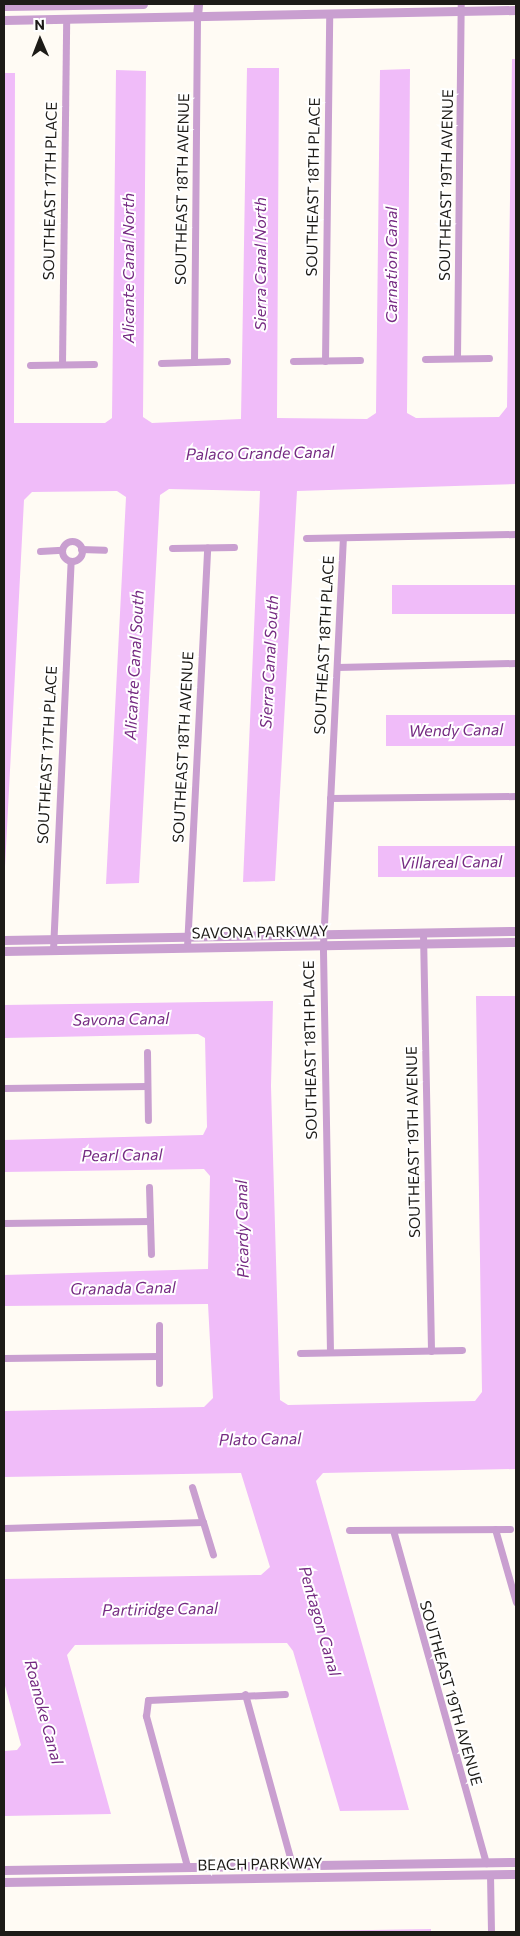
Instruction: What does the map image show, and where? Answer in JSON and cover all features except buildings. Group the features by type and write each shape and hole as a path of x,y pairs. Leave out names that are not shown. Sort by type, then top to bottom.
{"street":[{"path":"66,4 66,18"},
{"path":"4,6 143,4"},
{"path":"197,16 198,4"},
{"path":"329,4 329,14"},
{"path":"4,20 329,14 461,8 516,10"},
{"name":"SOUTHEAST 19TH AVENUE","path":"457,358 461,8"},
{"name":"SOUTHEAST 18TH PLACE","path":"325,361 329,14"},
{"name":"SOUTHEAST 18TH AVENUE","path":"194,362 197,16"},
{"name":"SOUTHEAST 17TH PLACE","path":"62,364 66,18"},
{"path":"425,359 489,358"},
{"path":"294,361 360,360"},
{"path":"161,363 227,361"},
{"path":"30,365 94,364"},
{"path":"306,538 516,534"},
{"name":"SOUTHEAST 18TH PLACE","path":"330,1352 322,945 344,538"},
{"path":"40,551 62,550 70,541 81,549 104,550"},
{"path":"172,548 234,547"},
{"name":"SOUTHEAST 18TH AVENUE","path":"187,947 207,548"},
{"path":"62,550 71,561 79,558 81,549"},
{"name":"SOUTHEAST 17TH PLACE","path":"53,950 71,561"},
{"path":"337,667 516,663"},
{"path":"330,798 516,796"},
{"name":"SAVONA PARKWAY","path":"4,940 516,931"},
{"name":"SOUTHEAST 19TH AVENUE","path":"423,933 431,1351"},
{"name":"SAVONA PARKWAY","path":"4,951 516,942"},
{"path":"147,1052 148,1120"},
{"path":"4,1088 148,1086"},
{"path":"149,1187 151,1254"},
{"path":"4,1223 150,1221"},
{"path":"159,1325 159,1382"},
{"path":"300,1353 462,1350"},
{"path":"4,1358 159,1356"},
{"path":"192,1487 213,1555"},
{"path":"4,1528 203,1522"},
{"path":"495,1529 516,1602"},
{"path":"349,1530 510,1529"},
{"name":"SOUTHEAST 19TH AVENUE","path":"394,1530 486,1863"},
{"path":"245,1694 292,1865 292,1878"},
{"path":"189,1879 146,1716 148,1700 245,1694 285,1694"},
{"name":"BEACH PARKWAY","path":"4,1870 516,1862"},
{"path":"486,1863 490,1874 491,1932"},
{"name":"BEACH PARKWAY","path":"4,1882 516,1874"}],"water":[{"path":"512,59 516,59 516,484 297,491 275,881 243,882 260,491 169,489 160,495 139,883 106,884 126,497 117,491 32,492 24,500 4,886 4,73 15,73 14,423 105,423 112,418 116,70 146,71 143,417 152,423 241,419 247,68 279,68 277,418 367,419 376,413 380,70 410,69 407,413 416,418 499,417 507,407"},
{"path":"392,585 516,585 516,614 392,614"},
{"name":"Wendy Canal","path":"386,715 516,715 516,746 386,746"},
{"name":"Villareal Canal","path":"378,846 516,846 516,877 378,877"},
{"path":"476,996 516,996 516,1469 323,1473 316,1481 409,1810 340,1811 293,1651 287,1643 75,1645 67,1655 111,1814 4,1816 4,1751 17,1750 21,1745 4,1682 4,1579 261,1575 270,1567 241,1473 4,1477 4,1411 204,1407 213,1398 208,1304 4,1306 4,1275 208,1269 210,1176 204,1169 4,1172 4,1140 203,1135 207,1127 205,1038 198,1034 4,1038 4,1005 273,1001 271,1086 280,1400 288,1405 475,1401 482,1392"},
{"path":"431,1929 431,1932 253,1932"}],"water label":[{"name":"Sierra Canal North","path":"260,264"},
{"name":"Carnation Canal","path":"391,265"},
{"name":"Alicante Canal North","path":"128,268"},
{"name":"Palaco Grande Canal","path":"260,453"},
{"name":"Sierra Canal South","path":"269,662"},
{"name":"Alicante Canal South","path":"134,665"},
{"name":"Savona Canal","path":"121,1019"},
{"name":"Pearl Canal","path":"122,1155"},
{"name":"Picardy Canal","path":"242,1229"},
{"name":"Granada Canal","path":"123,1288"},
{"name":"Plato Canal","path":"260,1439"},
{"name":"Partiridge Canal","path":"160,1609"},
{"name":"Pentagon Canal","path":"320,1621"},
{"name":"Roanoke Canal","path":"44,1712"}]}
